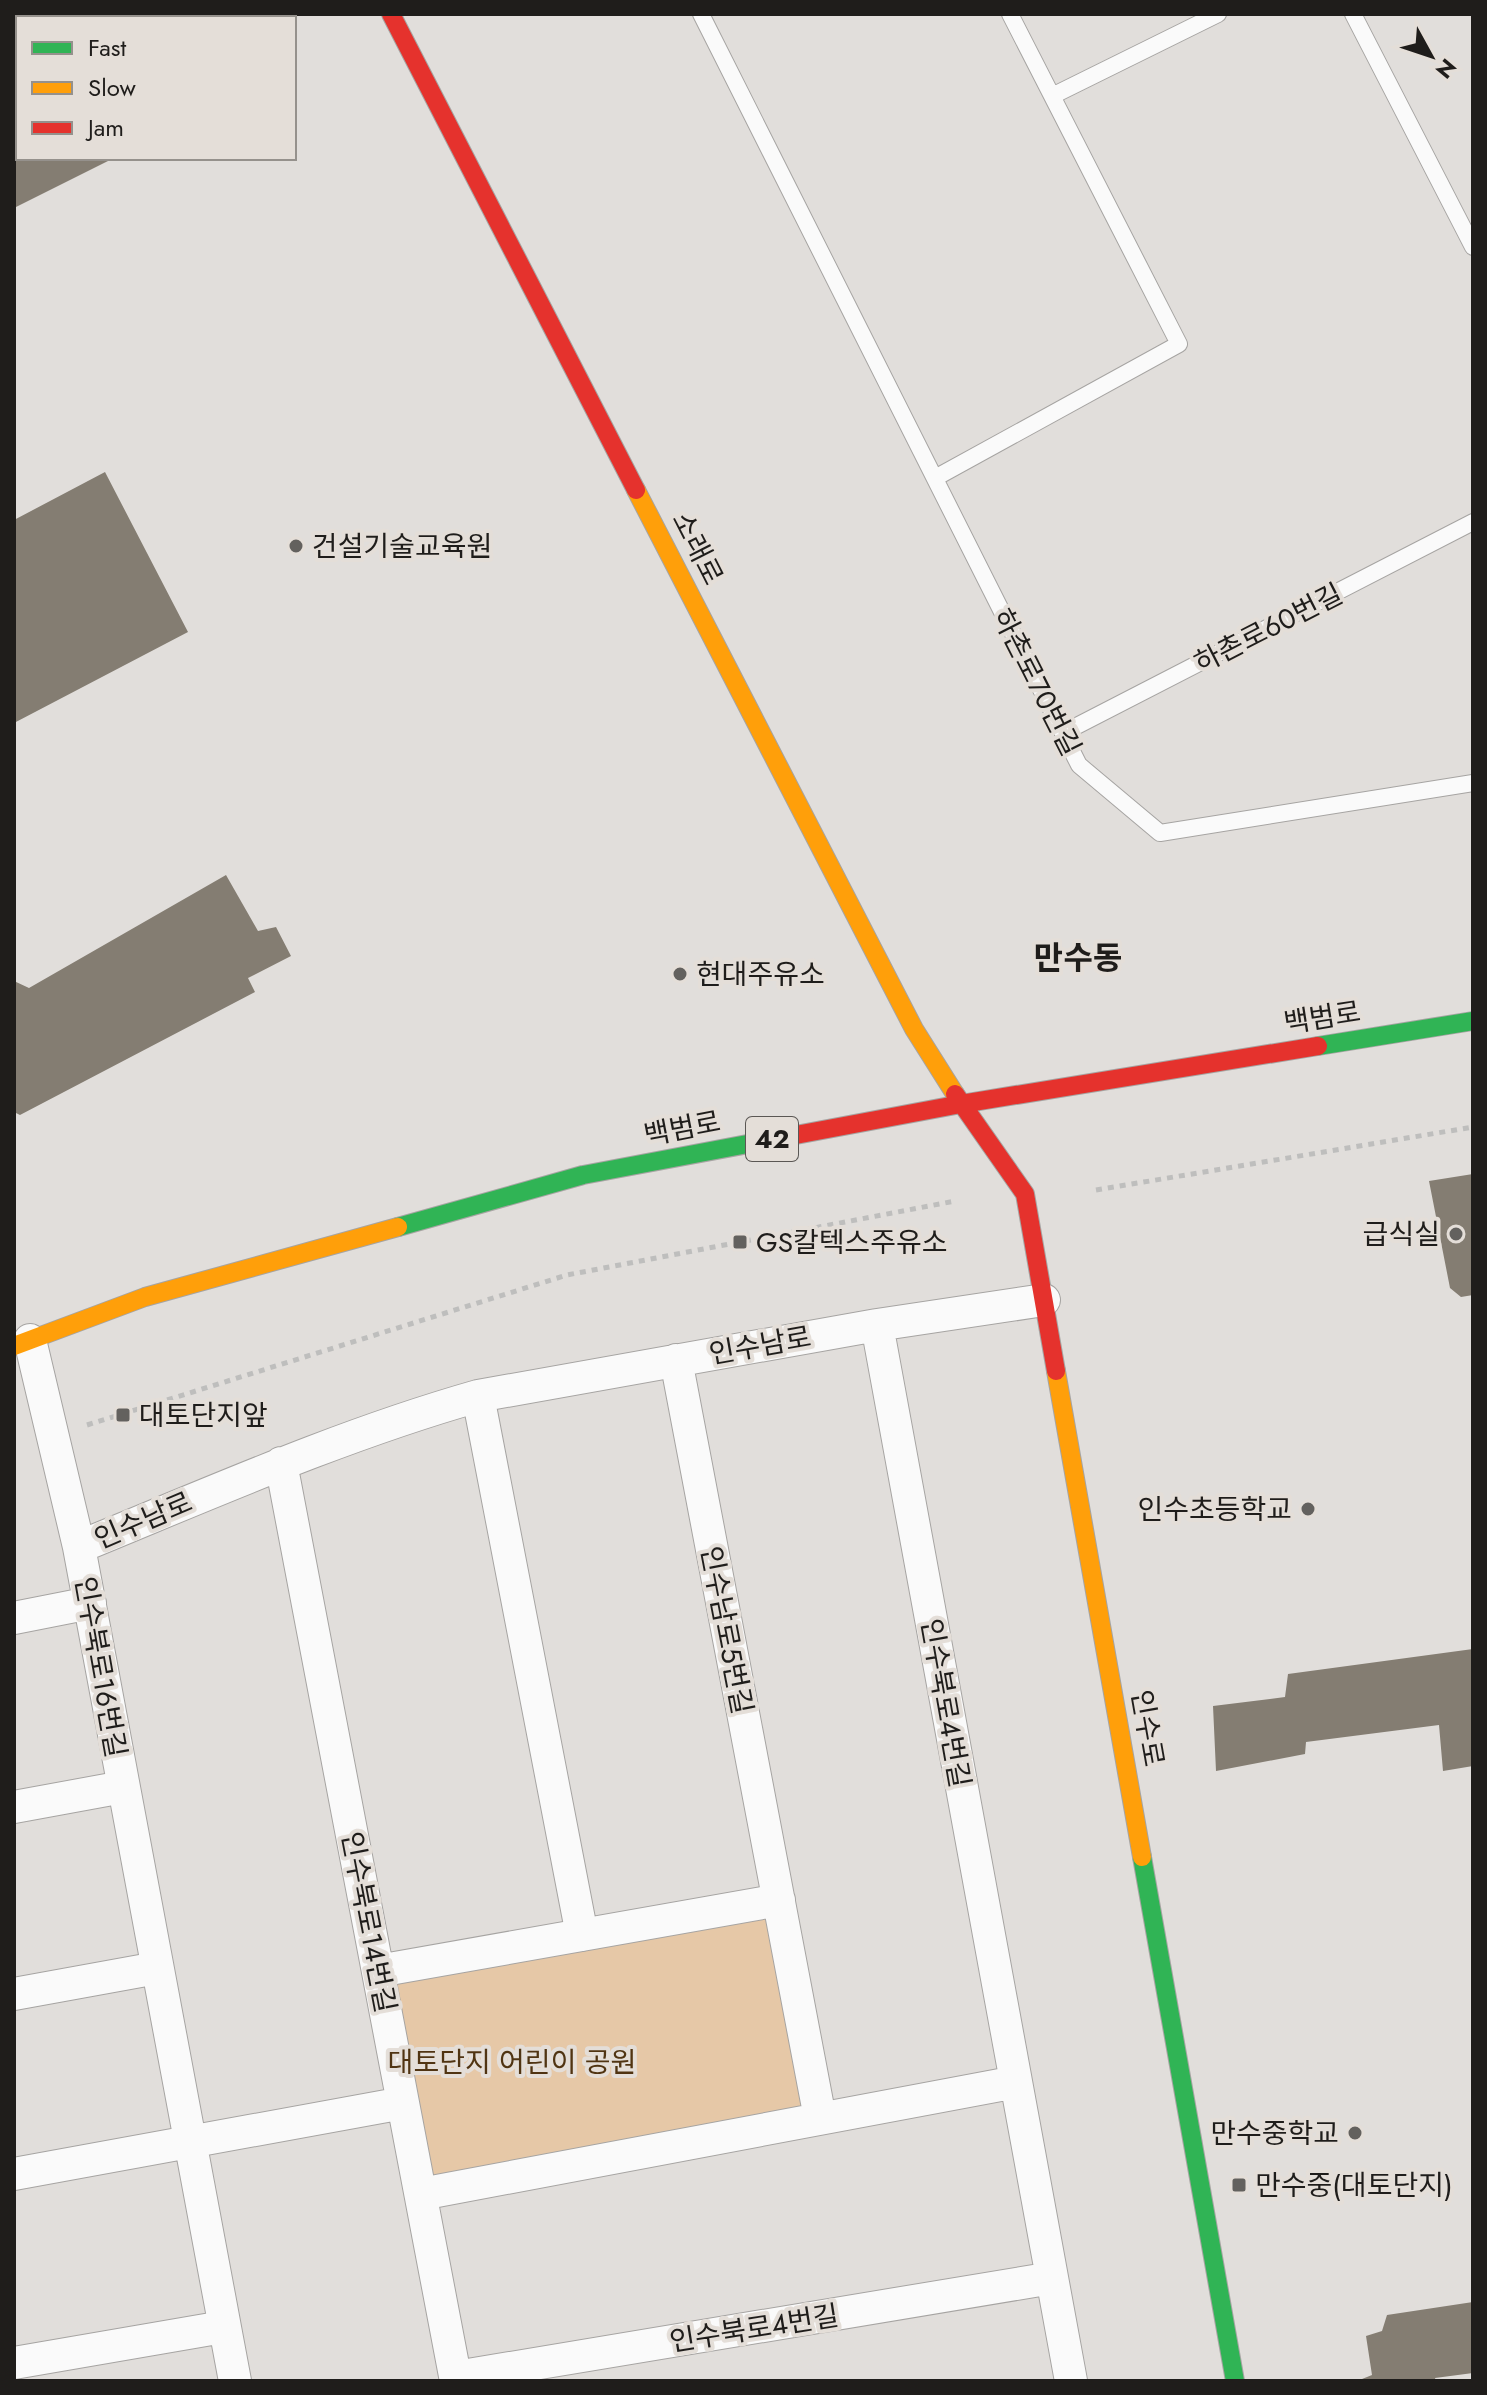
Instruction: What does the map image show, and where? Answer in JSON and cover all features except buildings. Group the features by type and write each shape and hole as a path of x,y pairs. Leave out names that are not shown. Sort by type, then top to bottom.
{"main road":[{"name":"소래로","path":"391,14 914,1029 961,1104"},
{"name":"백범로","path":"22,1343 145,1297 583,1175 961,1104 1473,1021"},
{"name":"인수로","path":"961,1104 1025,1194 1235,2381"}],"street":[{"name":"인수남로","path":"79,1547 281,1463 432,1409 478,1396 877,1325 1044,1300"},
{"name":"인수북로4번길","path":"877,1325 1071,2381"},
{"name":"인수북로16번길","path":"22,1343 53,1436 79,1547 235,2381"},
{"name":"인수남로5번길","path":"676,1360 820,2118"},
{"path":"478,1396 582,1935"},
{"name":"인수북로14번길","path":"281,1463 456,2379"},
{"path":"14,1618 90,1603"},
{"name":"인수북로16번길","path":"14,1807 123,1787"},
{"path":"378,1971 779,1900"},
{"path":"14,1994 157,1968"},
{"path":"421,2194 1016,2082"},
{"path":"14,2174 403,2103"},
{"name":"인수북로4번길","path":"456,2379 1052,2278"},
{"path":"14,2363 223,2327"}],"lane":[{"name":"하촌로70번길","path":"701,14 1079,765 1160,833 1473,783"},
{"path":"935,478 1179,344 1010,14"},
{"path":"1052,96 1218,14"},
{"path":"1353,14 1473,247"},
{"name":"하촌로60번길","path":"1063,733 1473,522"}],"path":[{"path":"1096,1190 1473,1127"},
{"path":"53,1436 567,1275 955,1201"}],"green space":[{"name":"대토단지 어린이 공원","path":"779,1900 820,2118 421,2194 378,1971"}],"traffic: fast":[{"path":"1318,1046 1473,1021"},
{"path":"398,1227 583,1175 785,1137"},
{"path":"1142,1857 1235,2381"}],"traffic: slow":[{"path":"636,490 914,1029 955,1094"},
{"path":"14,1346 145,1297 398,1227"},
{"path":"1056,1371 1142,1857"}],"traffic: jam":[{"path":"391,14 636,490"},
{"path":"785,1137 961,1104 1318,1046"},
{"path":"955,1094 1025,1194 1056,1371"}],"place":[{"name":"건설기술교육원","path":"296,546"},
{"name":"현대주유소","path":"680,974"},
{"name":"급식실","path":"1456,1234"},
{"name":"GS칼텍스주유소","path":"740,1242"},
{"name":"대토단지앞","path":"123,1415"},
{"name":"인수초등학교","path":"1308,1509"},
{"name":"만수중학교","path":"1355,2133"},
{"name":"만수중(대토단지)","path":"1239,2185"}],"district":[{"name":"만수동","path":"1078,958"}]}
